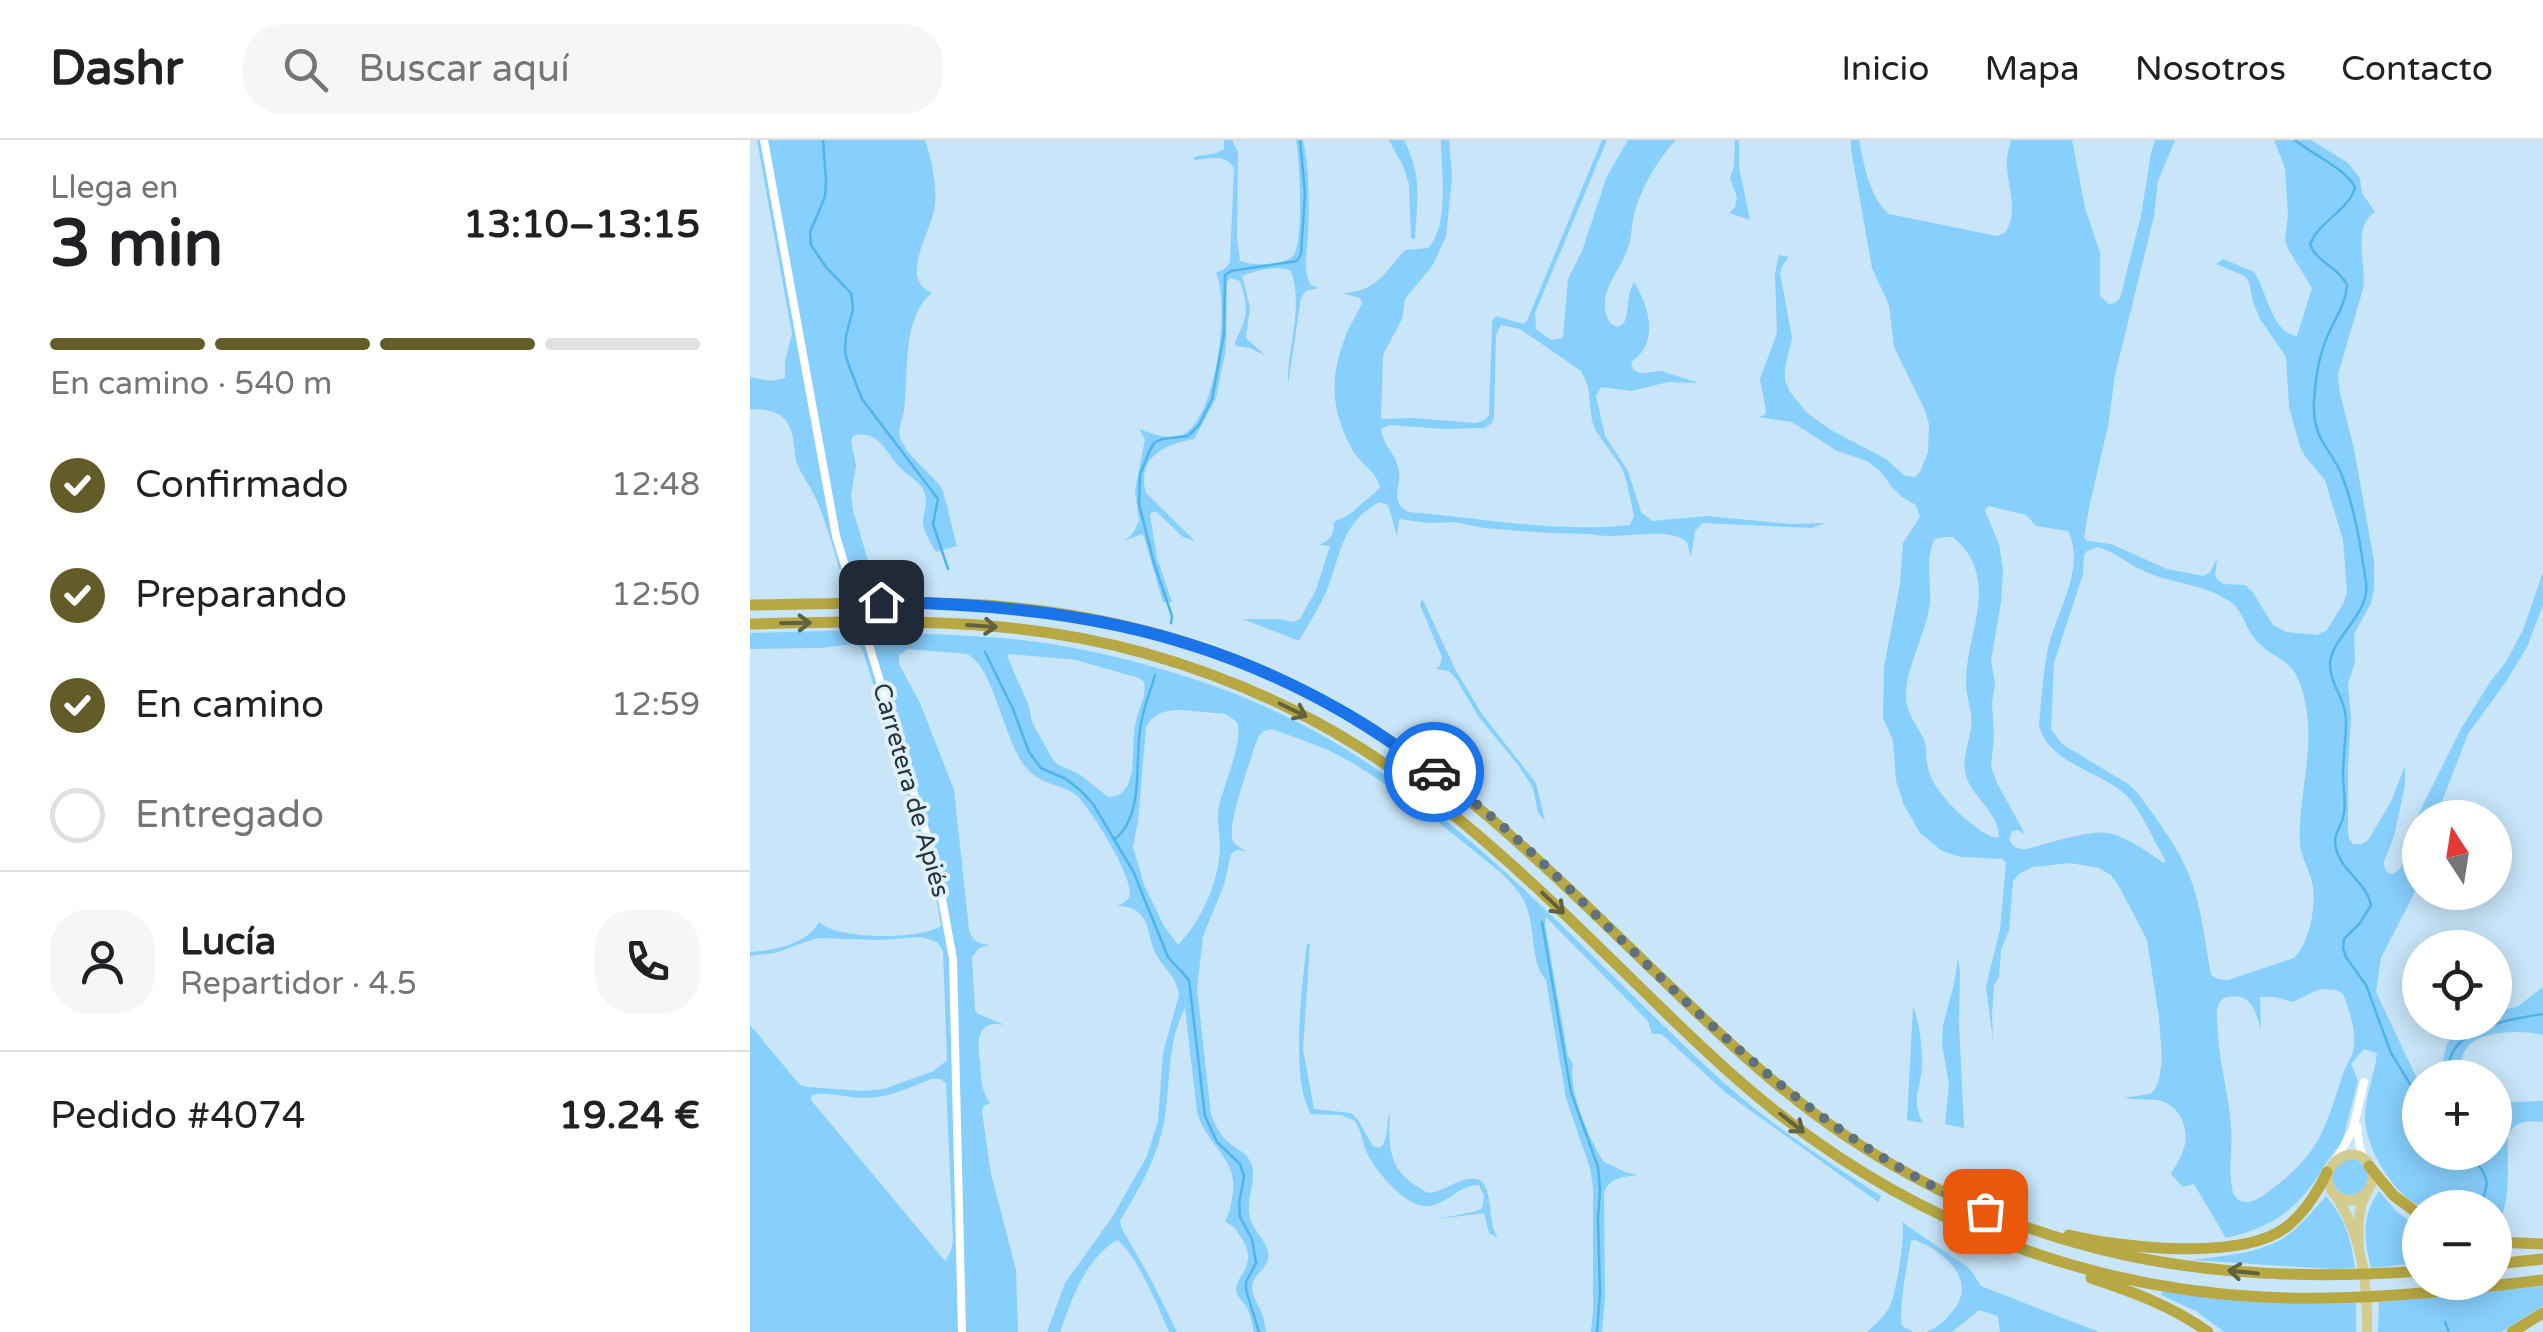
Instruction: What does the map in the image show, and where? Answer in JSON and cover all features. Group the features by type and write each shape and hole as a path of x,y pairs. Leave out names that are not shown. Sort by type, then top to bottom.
{"highway":[{"path":"750,605 881,602 1011,608 1126,626 1274,676 1338,709 1428,767 1537,858 1719,1033 1805,1106 1876,1154 1956,1198 2015,1224 2105,1252 2157,1262 2244,1272 2341,1276 2402,1273"},
{"path":"750,624 884,622 1048,632 1181,664 1291,708 1392,768 1462,822 1694,1040 1779,1113 1856,1168 1984,1240 2156,1301 2208,1332"},
{"path":"2368,1164 2402,1202"},
{"path":"1956,1198 2022,1223 2083,1238 2164,1248 2224,1247 2262,1239 2286,1227 2310,1202 2327,1172"},
{"path":"1931,1211 2053,1260 2115,1277 2214,1294 2344,1298 2543,1280"},
{"path":"2512,1243 2543,1244"},
{"path":"2512,1262 2543,1259"},
{"path":"2512,1332 2543,1312"}],"main road":[{"path":"2359,1250 2350,1220 2328,1186 2327,1172 2336,1159 2352,1155 2368,1164 2372,1183 2358,1221 2367,1332"},
{"path":"2335,1196 2350,1201 2365,1194"}],"street":[{"name":"Carretera de Apiés","path":"764,140 836,536 936,866 950,934 962,1332"},
{"path":"2336,1159 2348,1141 2364,1082"},
{"path":"2360,1102 2357,1138 2368,1164"}],"shaded area":[{"path":"757,140 925,140 933,172 935,205 917,277 932,293 922,303 911,331 899,432 909,453 941,487 957,546 936,552 924,527 924,491 879,441 868,435 853,436 853,511 870,567 839,569 817,501 798,466 789,427 775,412 750,409 750,377 771,381 785,378 792,334"},
{"path":"1224,140 1232,140 1238,152 1240,261 1259,264 1288,259 1296,249 1300,201 1296,140 1303,140 1308,188 1306,268 1311,285 1319,288 1306,291 1301,298 1288,385 1296,313 1291,271 1273,268 1242,276 1250,307 1246,338 1266,356 1236,346 1245,319 1245,298 1240,281 1230,278 1227,282 1226,348 1216,398 1194,439 1155,454 1145,470 1146,493 1195,541 1183,537 1157,512 1150,515 1157,558 1172,602 1163,602 1144,537 1142,534 1124,541 1139,521 1135,490 1145,439 1139,429 1167,437 1184,434 1205,406 1212,383 1222,309 1216,273 1230,262 1234,169 1222,159 1194,157 1217,153 1224,149"},
{"path":"1389,140 1404,140 1414,166 1415,239 1411,238 1409,184"},
{"path":"1441,140 1449,140 1452,177 1446,237 1432,266 1405,299 1402,319 1383,355 1381,419 1476,423 1485,420 1489,415 1492,321 1496,316 1523,324 1527,321 1602,140 1607,140 1535,313 1536,329 1551,340 1563,338 1568,279 1582,251 1607,176 1628,140 1676,140 1643,189 1629,245 1605,304 1611,324 1618,327 1624,323 1634,282 1644,302 1649,334 1646,345 1631,362 1633,370 1661,371 1699,383 1668,382 1631,391 1601,387 1596,396 1605,436 1628,471 1641,512 1652,521 1707,516 1791,524 1825,523 1812,528 1703,523 1695,531 1691,557 1687,542 1655,534 1549,533 1399,519 1397,536 1388,505 1379,502 1349,530 1327,590 1299,641 1243,619 1300,619 1316,590 1330,546 1319,545 1331,536 1334,522 1350,514 1380,488 1376,477 1353,451 1337,409 1336,368 1362,303 1360,298 1342,293 1372,285 1405,250 1428,248 1435,238 1442,212","holes":["1501,325 1520,329 1581,371 1588,386 1596,431 1626,479 1634,516 1630,525 1519,524 1408,512 1398,502 1398,467 1381,429 1389,425 1484,428 1492,423 1496,335"]},
{"path":"1735,140 1739,140 1739,168 1750,220 1729,213 1737,197 1730,179"},
{"path":"1851,140 1859,140 1872,189 1889,214 1997,236 2005,233 2011,216 2007,163 2011,140 2072,140 2085,208 2100,253 2100,296 2109,304 2115,303 2120,298 2141,216 2155,140 2175,140 2158,181 2154,216 2115,375 2084,538 2111,544 2167,569 2204,576 2217,559 2218,580 2223,584 2245,585 2273,625 2286,632 2317,635 2327,630 2347,592 2343,540 2325,480 2300,447 2289,407 2286,357 2260,319 2245,276 2216,264 2223,259 2254,272 2276,320 2297,336 2312,288 2285,240 2285,168 2274,140 2311,140 2348,163 2360,178 2362,193 2375,212 2364,227 2363,289 2338,374 2374,561 2374,589 2354,634 2355,662 2348,684 2349,839 2353,844 2368,840 2391,802 2405,766 2394,836 2383,864 2392,874 2402,865 2402,910 2406,910 2381,958 2376,992 2408,1060 2402,1060 2402,1170 2507,1170 2507,1190 2402,1193 2383,1169 2369,1140 2366,1106 2377,1053 2364,1049 2351,1064 2358,1081 2342,1143 2309,1189 2279,1217 2226,1238 2194,1184 2183,1187 2171,1174 2185,1144 2180,1116 2164,1102 2124,1098 2149,1094 2159,1080 2159,1017 2147,940 2120,888 2111,875 2099,868 2070,863 2032,867 2013,881 2009,930 1994,985 1993,1041 1986,986 2000,930 2006,863 2003,859 1961,857 1942,851 1920,833 1896,781 1893,740 1883,718 1884,667 1900,584 1903,543 1920,517 1916,505 1902,497 1867,461 1837,451 1792,422 1758,417 1765,415 1766,410 1760,379 1777,333 1775,274 1779,255 1789,257 1780,273 1792,338 1785,368 1790,392 1807,413 1886,459 1905,476 1915,477 1920,472 1928,452 1929,424 1894,347 1889,305 1872,268","holes":["1989,506 2026,515 2036,526 2068,531 2073,546 2072,577 2047,653 2039,725 2044,738 2063,757 2130,799 2164,863 2130,841 2107,833 2079,835 2027,849 2016,848 2009,840 2012,831 2025,834 1991,767 1995,683 1991,661 2003,570 1999,544 1985,511","1953,537 1976,571 1978,607 1967,665 1971,723 1965,768 1969,784 1995,820 1999,837 1995,838 1965,819 1937,788 1928,768 1925,742 1906,702 1909,672 1928,612 1932,546 1935,539","2098,547 2146,572 2201,588 2232,603 2256,640 2292,668 2299,680 2308,729 2300,843 2314,896 2307,935 2294,958 2228,980 2211,975 2194,889 2167,834 2136,791 2062,744 2051,729 2054,663 2083,574 2084,555","2320,989 2343,994 2353,1027 2353,1050 2326,1124 2302,1163 2257,1199 2244,1202 2235,1196 2231,1180 2231,1127 2217,1009 2224,998 2236,996 2247,1000 2261,1030 2260,997 2292,1002"]},
{"path":"2543,572 2543,605 2527,647 2468,734 2443,800 2426,800 2461,729 2523,630"},
{"path":"1422,598 1456,671 1482,714 1536,783 1545,821 1538,813 1533,788 1519,766 1478,716 1457,680 1449,671 1436,669 1442,657 1420,605"},
{"path":"857,630 1046,643 1173,673 1291,719 1362,759 1488,856 1722,1081 1819,1156 1881,1196 1878,1202 1726,1093 1661,1034 1652,1034 1648,1021 1546,917 1581,1114 1603,1161 1638,1175 1613,1181 1604,1193 1602,1332 1591,1332 1590,1168 1566,1098 1546,980 1537,962 1526,904 1493,866 1364,770 1311,743 1271,729 1258,739 1240,794 1232,834 1234,843 1246,851 1231,854 1224,885 1203,936 1197,989 1211,1115 1222,1136 1246,1156 1253,1169 1250,1217 1268,1258 1252,1287 1266,1332 1254,1332 1248,1311 1237,1294 1247,1265 1247,1249 1235,1229 1225,1222 1233,1179 1197,1112 1185,1008 1172,1050 1161,1136 1120,1221 1177,1332 1169,1332 1140,1269 1117,1240 1088,1268 1060,1332 1047,1332 1065,1283 1113,1216 1147,1156 1158,1121 1163,1053 1179,995 1155,952 1143,918 1132,908 1117,906 1128,899 1130,889 1101,828 1076,795 1028,770 977,662 967,654 908,649 899,655 899,664 920,703 954,790 969,930 977,942 990,945 979,948 972,957 975,1010 1005,1025 988,1025 980,1034 979,1047 982,1084 990,1103 983,1106 982,1112 991,1174 1016,1270 1018,1332 750,1332 750,1025 800,1085 807,1087 884,1089 934,1071 947,1060 943,951 937,942 921,937 817,938 775,953 750,956 750,952 798,941 819,922 843,932 878,936 915,934 941,926 919,833 863,651 853,644 750,649 750,633","holes":["1007,656 1076,660 1144,682 1130,778 1122,792 1108,797 1053,760 1032,722","1176,710 1226,714 1237,722 1238,730 1236,751 1218,811 1220,845 1213,885 1202,912 1178,945 1144,885 1133,847 1146,727 1157,715","931,1079 946,1083 953,1240 945,1261 811,1100 812,1095 861,1098 897,1092"]},
{"path":"1307,944 1303,1049 1314,1109 1351,1113 1373,1146 1380,1148 1390,1112 1391,1150 1398,1169 1428,1193 1464,1180 1482,1182 1498,1238 1489,1233 1484,1213 1438,1219 1482,1208 1484,1196 1479,1185 1465,1188 1435,1205 1420,1205 1401,1195 1376,1168 1355,1121 1341,1115 1311,1114 1299,1056"},
{"path":"1958,957 1964,1128 1945,1124 1949,1084 1942,1044"},
{"path":"2543,987 2543,1035 2512,1032 2512,1008"},
{"path":"1913,1007 1921,1044 1917,1100 1923,1123 1907,1120"},
{"path":"2450,1040 2476,1040 2466,1048 2461,1060 2444,1060"},
{"path":"2543,1101 2543,1122 2519,1124 2512,1129 2512,1102"},
{"path":"2350,1159 2363,1164 2368,1177 2363,1190 2350,1195 2337,1190 2332,1177 2337,1164"},
{"path":"2379,1191 2402,1216 2402,1265 2371,1268 2366,1228 2369,1210"},
{"path":"2326,1196 2346,1229 2355,1268 2192,1260 2270,1245 2293,1231"},
{"path":"1902,1222 1970,1269 1981,1286 2099,1332 2000,1332 1998,1316 1979,1310 1952,1332 1926,1332 1949,1315 1962,1289 1947,1260 1915,1240 1911,1241 1901,1319 1902,1326 1914,1332 1867,1332 1885,1315 1892,1301"},
{"path":"2543,1286 2543,1306 2501,1332 2378,1332 2379,1302 2512,1300 2512,1289"},
{"path":"2163,1291 2260,1302 2356,1303 2356,1332 2224,1332 2196,1311 2161,1295"}],"waterway":[{"path":"823,140 825,197 810,232 811,245 851,293 853,309 845,352 849,366 862,399 938,499 933,524 948,569"},
{"path":"1171,623 1139,504 1140,475 1154,443 1188,436 1199,425 1212,399 1224,334 1225,275 1297,261 1301,254 1305,193 1300,140"},
{"path":"2295,140 2336,168 2355,187 2310,245 2347,285 2320,359 2314,415 2319,435 2347,490 2366,582 2363,605 2337,644 2330,664 2346,721 2345,808 2335,838 2343,864 2364,889 2371,905 2344,939 2343,948 2366,985 2391,1053 2402,1071"},
{"path":"985,652 1029,752 1041,768 1066,779 1093,804 1133,871 1168,957 1189,980 1205,1116 1217,1142 1240,1164 1244,1176 1240,1217 1252,1239 1256,1263 1246,1290 1259,1332"},
{"path":"1115,839 1124,829 1134,803 1141,723 1155,675"},
{"path":"1542,922 1571,1092 1598,1167 1597,1332"},
{"path":"2450,1060 2454,1050 2474,1032 2543,1014"},
{"path":"2481,1170 2486,1190"},
{"path":"2445,1322 2449,1332"}],"way so far":[{"path":"1434,772 1537,858 1719,1033 1805,1106 1912,1176 1985,1211"}],"route":[{"path":"881,602 971,604 1047,612 1126,626 1196,646 1274,676 1338,709 1434,772"}]}
